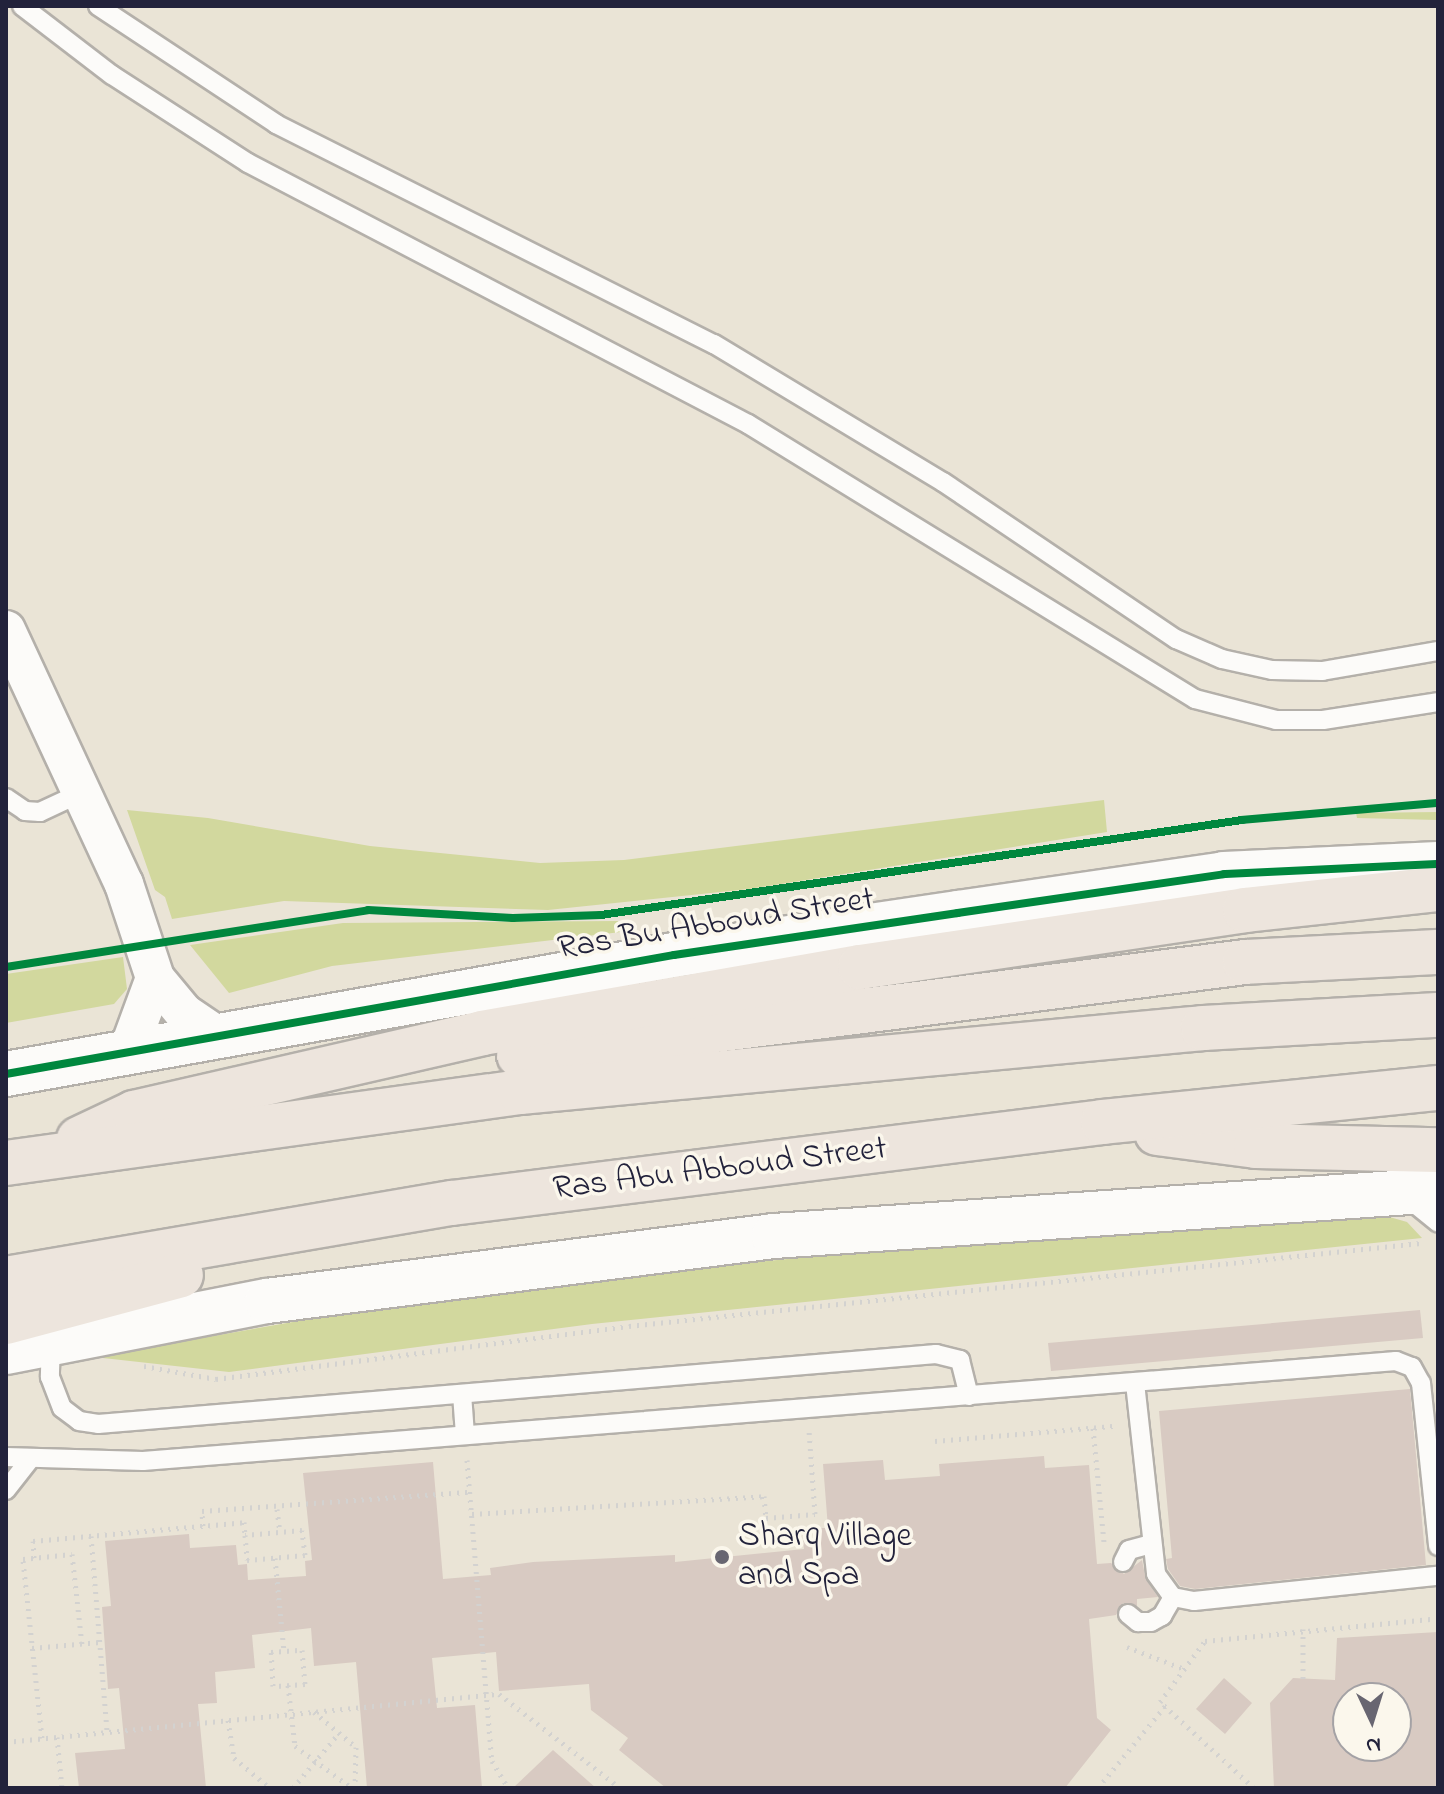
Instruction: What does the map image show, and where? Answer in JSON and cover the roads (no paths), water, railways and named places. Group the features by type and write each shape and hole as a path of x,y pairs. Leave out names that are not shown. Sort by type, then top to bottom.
{"highway":[{"path":"204,1100 482,1033 844,970 1245,910 1438,889"},
{"path":"23,1160 134,1113 204,1100 1245,962 1438,952"},
{"path":"23,1160 520,1092 1203,1028 1438,1015"},
{"name":"Ras Abu Abboud Street","path":"6,1279 452,1203 1103,1122 1438,1088"},
{"path":"1103,1122 1256,1146 1438,1150"},
{"path":"6,1322 452,1203"}],"street":[{"path":"6,630 124,884 155,978 184,1013 221,1038"},
{"name":"Ras Bu Abboud Street","path":"6,1074 674,955 1224,874 1438,864"},
{"path":"127,1054 155,978"},
{"path":"6,1352 267,1301 774,1236 1438,1190"}],"lane":[{"path":"22,6 112,75 248,163 748,424 1195,699 1276,720 1323,720 1438,702"},
{"path":"98,6 177,63 289,131 714,344 943,482 1176,639 1222,659 1272,670 1322,671 1438,651"},
{"path":"6,798 25,811 40,812 83,792"},
{"path":"1393,1192 1438,1223"},
{"path":"51,1343 50,1377 62,1408 79,1421 98,1424 936,1354 960,1360 966,1368 969,1396"},
{"path":"6,1457 29,1461 143,1461 1405,1363 1421,1383 1438,1546"},
{"path":"1135,1383 1159,1584 1173,1597 1194,1601 1438,1576"},
{"path":"462,1394 465,1435"},
{"path":"6,1490 29,1461"},
{"path":"1123,1562 1129,1550 1152,1544"},
{"path":"1128,1614 1138,1622 1151,1622 1162,1616 1173,1597"}],"place":[{"name":"Sharq Village and Spa","path":"722,1557"}]}
